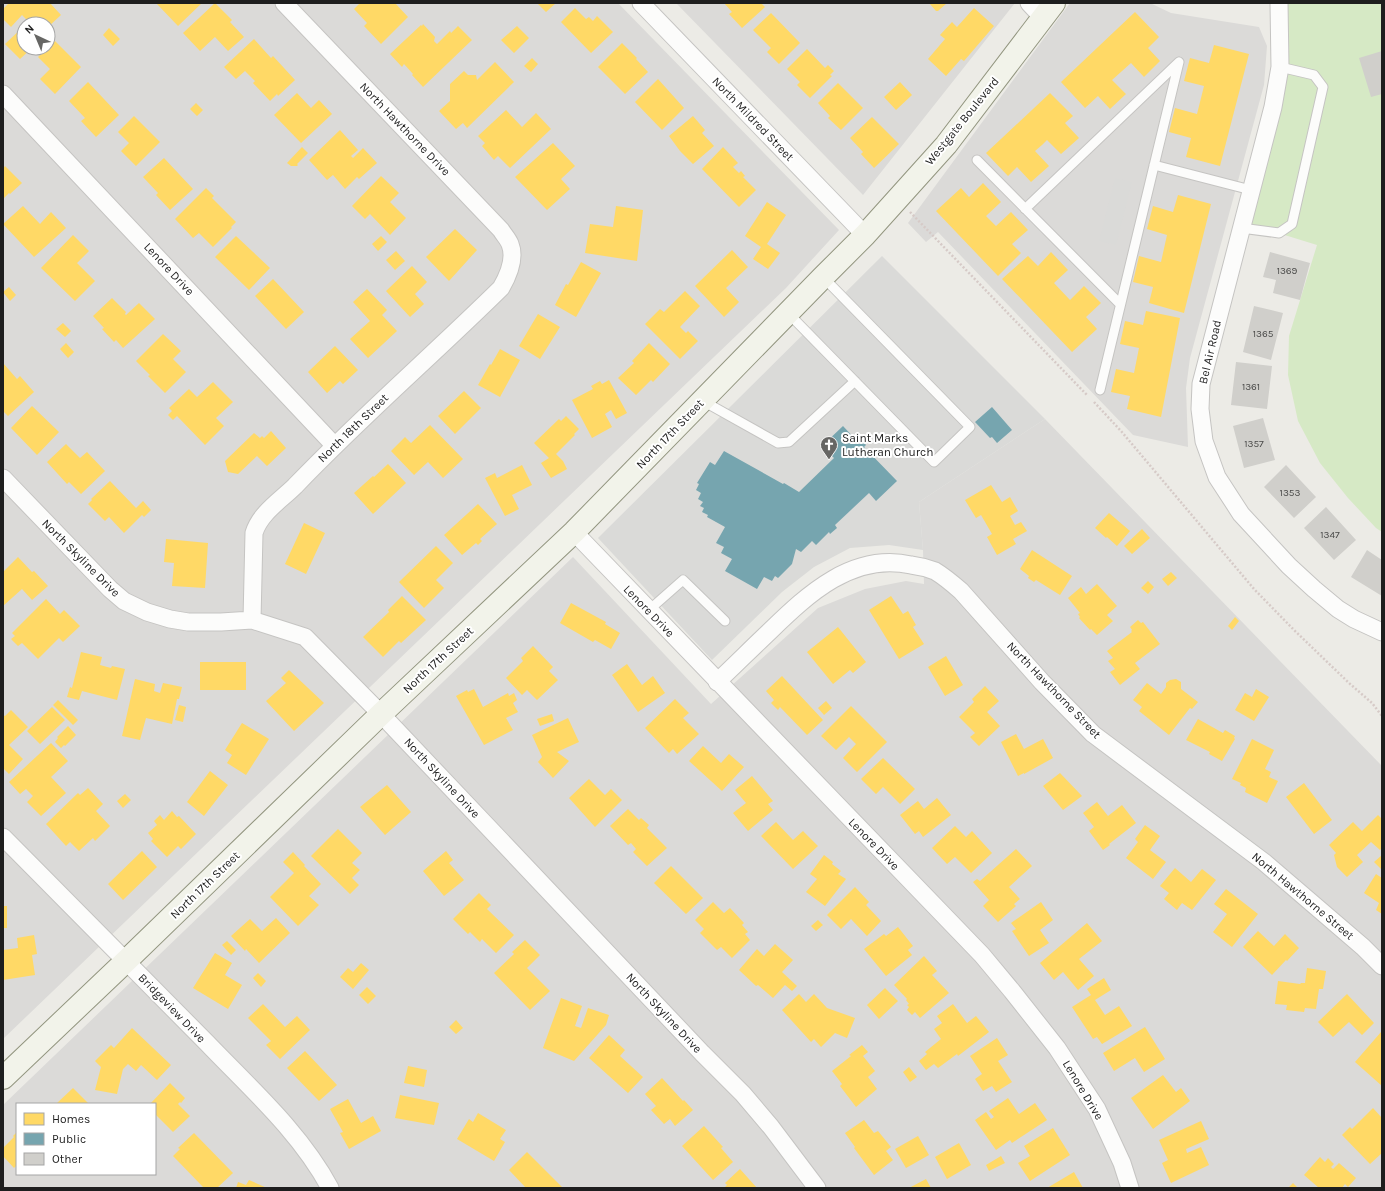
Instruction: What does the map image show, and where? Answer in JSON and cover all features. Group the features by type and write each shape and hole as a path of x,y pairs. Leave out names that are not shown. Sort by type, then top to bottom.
{"street":[{"name":"North Hawthorne Drive","path":"284,3 501,230 510,244 511,263"},
{"name":"North Mildred Street","path":"641,3 865,235"},
{"path":"1273,3 1295,3"},
{"name":"Bel Air Road","path":"1279,3 1280,67 1273,107 1201,384 1200,409 1204,441 1217,477 1240,514 1289,566 1338,609 1354,619 1382,632"},
{"name":"Westgate Boulevard","path":"865,235 946,145 1042,8"},
{"name":"Lenore Drive","path":"3,94 334,445"},
{"name":"North 17th Street","path":"3,1078 381,714 574,532 865,235"},
{"name":"North 18th Street","path":"252,620 254,533 256,525 334,445 501,288 508,276 511,263"},
{"name":"North Skyline Drive","path":"3,478 110,589 124,601 147,612 170,619 188,622 252,620 305,637 381,714 697,1048 743,1094 771,1127 817,1188"},
{"name":"Lenore Drive","path":"574,532 717,682 982,955 1058,1048 1097,1109 1122,1163 1130,1188"},
{"name":"North Hawthorne Street","path":"717,682 800,602 820,586 850,571 882,562 902,562 933,571 947,578 961,591 1042,682 1093,734 1264,862 1363,947 1382,966"},
{"name":"Bridgeview Drive","path":"3,837 278,1117 313,1160 330,1188"}],"lane":[{"path":"1025,209 1179,62 1100,390"},
{"path":"1241,228 1279,233 1292,224 1323,87 1314,75 1280,67"},
{"path":"977,160 1120,304"},
{"path":"1154,165 1251,190"},
{"path":"788,313 934,462 970,427 823,277"},
{"path":"703,401 778,443 789,442 855,381"},
{"path":"649,610 683,580 725,621"}],"path":[{"path":"898,198 1121,431 1254,589 1349,683 1372,702 1382,716"}],"shaded area":[{"path":"3,3 618,3 839,230 786,288 3,1039"},
{"path":"676,3 1015,3 863,195"},
{"path":"1070,3 1150,3 1171,13 1259,27 1267,46 1264,85 1190,358 1186,388 1188,447 1133,435 938,232 926,242 908,223"},
{"path":"1115,178 1132,182 1116,245 1099,241"},
{"name":"Saint Marks Lutheran Church","path":"882,256 1045,419 919,502 923,550 889,545 850,548 814,567 782,592 712,660 598,538"},
{"path":"1045,419 1382,766 1382,1188 3,1188 3,1105 573,557 711,704 818,608 865,589 906,581 924,584 919,502"}],"green space":[{"path":"1279,3 1382,3 1382,532 1376,528 1348,498 1320,463 1298,421 1288,375 1289,336 1317,245 1242,222 1273,107"}],"building: Homes":[{"path":"9,3 50,3 61,15 56,20 56,16 16,16 16,22 11,27 3,19 3,9"},
{"path":"156,3 202,3 178,26"},
{"path":"215,3 232,20 230,22 244,37 228,51 215,37 200,51 183,33"},
{"path":"360,3 395,3 408,17 381,44 364,26 367,23 354,9"},
{"path":"537,3 556,3 546,12"},
{"path":"724,3 761,3 765,7 742,28 729,14 732,12"},
{"path":"929,3 947,3 936,11"},
{"path":"575,8 586,19 589,17 593,21 597,16 613,32 591,53 561,22"},
{"path":"974,8 994,26 964,61 961,59 946,76 928,59 945,39 940,35 952,22 957,27"},
{"path":"1135,12 1159,37 1148,48 1160,61 1144,77 1131,63 1112,80 1126,94 1110,109 1098,96 1085,108 1061,82"},
{"path":"771,13 800,43 779,64 767,52 771,48 753,30"},
{"path":"423,24 435,37 434,41 437,44 450,31 451,33 458,26 472,40 423,87 404,64 402,67 390,54"},
{"path":"517,26 529,38 514,53 501,40"},
{"path":"109,28 120,39 113,46 103,35"},
{"path":"16,34 16,55 5,44"},
{"path":"254,39 271,58 273,56 295,80 278,96 277,94 270,101 253,83 255,81 245,71 236,79 224,67"},
{"path":"56,42 81,67 55,94 40,79 50,69 38,57 56,56"},
{"path":"622,43 648,72 625,94 598,67"},
{"path":"1214,45 1249,54 1220,166 1186,157 1191,138 1169,132 1175,108 1197,114 1204,86 1184,81 1190,58 1209,63"},
{"path":"807,49 825,68 828,65 834,71 830,75 832,76 810,98 797,85 800,82 787,69"},
{"path":"532,58 538,64 531,72 524,66"},
{"path":"495,62 514,82 467,128 463,123 456,129 439,111 450,101 450,84 464,71 468,75 476,75 477,80"},
{"path":"658,79 684,108 662,130 635,102"},
{"path":"88,82 119,115 96,137 81,121 85,118 69,101"},
{"path":"900,82 912,95 896,110 884,97"},
{"path":"838,83 863,108 841,130 828,118 830,116 818,103"},
{"path":"297,93 311,108 319,100 332,114 301,143 274,115"},
{"path":"1050,93 1073,116 1065,123 1079,138 1061,154 1047,140 1035,151 1049,166 1031,182 1017,167 1008,176 986,153"},
{"path":"196,103 203,110 197,116 190,109"},
{"path":"506,110 522,127 536,113 551,129 510,168 498,156 494,160 482,146 485,143 478,136"},
{"path":"134,116 160,142 136,166 121,151 129,143 118,132"},
{"path":"693,116 705,130 702,133 714,146 693,164 680,151 669,136"},
{"path":"872,117 899,144 874,168 861,154 863,152 850,138"},
{"path":"340,130 358,150 351,156 353,158 363,148 377,163 359,179 357,177 345,189 333,175 327,180 309,160"},
{"path":"553,143 575,166 561,179 570,189 547,210 515,177"},
{"path":"302,147 308,153 297,164 297,166 291,166 287,163"},
{"path":"723,147 738,163 733,167 739,173 741,171 745,176 743,177 756,190 739,207 702,169"},
{"path":"164,158 193,189 170,210 156,195 158,193 143,177"},
{"path":"5,166 22,183 3,199 3,169"},
{"path":"381,176 399,193 390,202 406,218 390,235 370,214 365,219 352,206"},
{"path":"983,183 1001,202 986,216 996,226 1011,212 1028,230 1012,244 1021,253 998,276 936,211 961,188 969,197"},
{"path":"206,188 214,196 212,198 236,222 213,247 199,233 193,238 175,219"},
{"path":"1178,195 1211,204 1184,313 1149,303 1153,287 1133,282 1139,256 1161,262 1167,235 1147,229 1153,206 1173,212"},
{"path":"767,202 786,215 767,244 780,253 768,269 753,259 761,247 745,236"},
{"path":"23,206 40,224 51,212 66,228 34,257 3,224"},
{"path":"616,206 643,210 637,261 585,253 590,224 613,227"},
{"path":"455,229 477,250 449,281 426,257"},
{"path":"73,235 89,251 77,263 95,281 75,301 41,268"},
{"path":"236,236 270,268 249,290 215,257"},
{"path":"381,236 387,242 378,251 372,244"},
{"path":"732,250 748,267 726,288 739,302 724,317 695,286"},
{"path":"396,251 405,261 395,270 386,260"},
{"path":"1051,252 1068,270 1054,283 1070,300 1084,286 1101,303 1086,317 1097,329 1072,352 1002,279 1028,256 1038,266"},
{"path":"581,262 601,273 576,317 555,305 566,284 568,285"},
{"path":"412,266 427,282 415,294 424,304 410,317 386,291"},
{"path":"273,279 304,312 286,329 255,296"},
{"path":"9,287 16,295 10,301 3,292"},
{"path":"367,289 387,310 382,315 397,331 368,358 350,339 370,321 353,302"},
{"path":"685,291 700,306 680,327 686,333 688,331 698,341 680,359 645,324 660,309 664,312"},
{"path":"112,298 126,312 126,315 139,303 155,319 123,348 116,340 114,342 93,316"},
{"path":"1146,311 1180,318 1161,417 1127,409 1130,396 1111,392 1116,369 1134,373 1139,348 1120,344 1125,321 1143,325"},
{"path":"538,314 560,327 540,359 519,346"},
{"path":"63,323 71,331 65,337 56,329"},
{"path":"163,334 181,351 173,359 186,372 165,393 136,361"},
{"path":"66,343 74,352 68,358 60,349"},
{"path":"649,343 670,364 653,382 651,380 636,395 618,378 634,363 632,361"},
{"path":"335,346 358,370 343,384 340,381 327,393 308,372"},
{"path":"500,349 520,360 500,397 478,385"},
{"path":"3,363 17,379 20,376 34,392 8,416 3,411"},
{"path":"609,380 627,413 616,419 611,410 605,414 612,427 592,438 572,400 593,389 591,386 600,381 602,384"},
{"path":"213,382 233,402 216,418 224,426 205,445 177,416 173,420 168,415 172,411 169,408 189,389 197,397"},
{"path":"464,391 481,408 455,434 438,416"},
{"path":"32,406 59,432 37,455 11,428"},
{"path":"566,416 579,429 556,454 563,461 567,469 551,478 541,463 549,458 534,443 559,419 561,421"},
{"path":"430,425 463,459 443,478 428,462 414,475 391,451 405,437 411,443"},
{"path":"271,431 286,448 267,466 257,456 238,474 228,472 225,461 254,433 260,438 262,436 264,438"},
{"path":"66,444 80,458 87,452 105,471 81,494 69,482 67,484 47,462"},
{"path":"388,464 406,483 373,514 354,493"},
{"path":"522,465 532,485 512,495 519,509 505,516 485,478 495,473 497,478"},
{"path":"110,481 136,508 143,501 151,510 144,517 142,515 124,533 109,517 105,521 88,504 92,500 91,499"},
{"path":"991,485 1002,502 1010,497 1018,511 1010,516 1015,525 1021,522 1027,531 1013,539 1016,544 997,555 987,537 992,534 981,515 976,518 965,500"},
{"path":"478,504 497,524 480,539 482,541 478,545 476,543 462,555 444,535"},
{"path":"1109,513 1130,531 1117,546 1095,528"},
{"path":"304,523 325,533 306,574 285,564"},
{"path":"1142,529 1150,538 1132,554 1124,546"},
{"path":"166,539 208,543 205,588 172,586 174,563 164,562"},
{"path":"436,546 453,563 436,580 444,588 424,608 399,582"},
{"path":"1032,550 1072,576 1060,595 1036,580 1034,582 1020,569"},
{"path":"18,557 48,586 32,600 22,589 3,606 3,572"},
{"path":"1171,572 1177,578 1168,586 1162,579"},
{"path":"1148,581 1154,587 1148,594 1141,588"},
{"path":"1097,584 1117,606 1107,615 1113,621 1097,635 1079,618 1080,617 1078,614 1080,613 1068,598 1081,587 1086,594"},
{"path":"402,596 426,620 401,643 399,641 383,657 363,637 389,612 388,610"},
{"path":"891,596 903,614 908,611 916,625 913,627 924,644 899,659 869,610"},
{"path":"46,599 60,614 64,610 80,626 63,642 59,638 38,659 22,643 18,646 11,639 15,636 12,633"},
{"path":"571,603 606,622 605,624 620,633 611,649 595,640 593,642 560,623"},
{"path":"1235,617 1239,621 1232,630 1228,626"},
{"path":"1138,620 1141,623 1143,622 1160,644 1135,663 1140,669 1120,685 1110,672 1115,669 1108,661 1113,658 1107,651 1132,632 1130,627"},
{"path":"838,627 866,662 853,673 850,670 833,684 807,652"},
{"path":"533,646 553,667 549,671 558,680 537,700 527,690 522,695 506,678 523,661 521,658"},
{"path":"81,652 102,657 100,665 111,668 112,666 125,669 117,700 82,691 79,700 67,697 70,687 72,688"},
{"path":"946,656 963,685 945,696 928,667"},
{"path":"200,662 246,662 246,690 200,690"},
{"path":"627,664 642,685 653,676 665,693 638,712 612,675"},
{"path":"289,670 324,703 294,731 266,701 286,683 281,678"},
{"path":"782,676 823,720 807,735 780,707 778,710 771,703 774,700 766,691"},
{"path":"135,679 155,684 154,691 160,693 163,683 182,687 179,699 177,699 172,724 146,718 140,740 122,736"},
{"path":"1176,679 1181,682 1181,689 1198,702 1192,709 1190,708 1169,735 1139,711 1142,707 1133,700 1147,683 1161,694 1166,687 1166,683 1170,680"},
{"path":"985,686 999,701 987,712 1000,726 979,746 970,737 975,733 959,717 974,702 972,699"},
{"path":"474,689 483,707 508,693 509,696 514,693 517,700 513,703 518,712 506,718 513,730 484,745 456,696 467,690 468,692"},
{"path":"1256,689 1269,697 1254,721 1235,710 1245,693 1252,697"},
{"path":"675,699 689,713 683,718 699,734 677,754 673,749 669,753 645,728"},
{"path":"58,700 78,720 73,725 53,705"},
{"path":"826,701 832,708 824,715 818,708"},
{"path":"179,705 186,707 183,722 175,720"},
{"path":"851,706 887,742 857,772 843,758 856,744 849,737 836,750 821,736"},
{"path":"52,707 65,720 40,744 27,731"},
{"path":"11,710 28,727 9,745 23,759 9,774 3,768 3,715 5,716"},
{"path":"552,714 554,721 540,726 537,719"},
{"path":"568,718 579,742 557,752 569,761 553,778 538,762 542,757 532,735"},
{"path":"1198,719 1223,733 1225,730 1235,736 1235,739 1222,761 1209,754 1210,752 1186,740"},
{"path":"242,723 269,739 246,775 227,763 232,755 225,750"},
{"path":"68,726 76,735 61,748 55,742 58,738 57,737"},
{"path":"1016,734 1024,749 1043,739 1053,758 1018,776 1001,742"},
{"path":"1252,739 1274,750 1265,769 1271,772 1269,777 1278,781 1267,803 1245,792 1246,788 1240,785 1241,783 1232,779"},
{"path":"51,743 68,761 51,777 66,793 41,816 27,802 33,796 26,789 20,794 9,782"},
{"path":"703,746 721,763 729,754 744,767 722,791 689,761"},
{"path":"883,758 915,789 900,804 883,787 876,794 861,779"},
{"path":"210,771 228,785 204,816 187,802"},
{"path":"1060,773 1082,796 1063,810 1043,786"},
{"path":"752,776 773,801 768,804 773,810 748,831 733,813 746,803 735,790"},
{"path":"589,779 605,795 611,789 622,800 595,827 569,798"},
{"path":"1304,783 1332,820 1314,834 1286,797"},
{"path":"387,785 411,812 385,835 360,807"},
{"path":"88,788 103,804 96,811 110,826 95,841 93,838 79,851 70,842 66,846 46,824 78,793 80,795"},
{"path":"125,794 131,800 123,808 117,801"},
{"path":"937,798 951,815 923,837 919,831 915,834 900,815 918,801 924,809"},
{"path":"1097,802 1108,816 1122,805 1136,823 1103,850 1089,831 1094,827 1083,813"},
{"path":"628,809 639,820 641,818 649,825 647,828 667,848 647,866 633,852 636,849 631,843 628,845 610,826"},
{"path":"172,811 177,817 179,816 196,834 181,849 178,846 167,857 151,841 153,839 148,833 157,825 154,821 160,815 164,820"},
{"path":"1378,815 1382,819 1382,848 1380,850 1371,842 1357,855 1363,862 1347,877 1337,867 1334,855 1336,853 1329,845 1353,822 1362,831"},
{"path":"776,822 793,840 803,831 818,846 793,869 761,836"},
{"path":"1145,825 1160,836 1150,850 1166,862 1153,879 1126,858 1138,842 1135,839"},
{"path":"955,826 966,837 972,831 992,853 971,873 955,857 947,864 932,848"},
{"path":"338,829 362,853 352,863 360,870 352,878 359,885 350,894 311,856"},
{"path":"1016,849 1032,866 1009,887 1020,899 1014,904 1016,906 998,922 983,906 989,900 973,882 977,879 980,881"},
{"path":"142,851 157,867 123,900 108,884"},
{"path":"446,851 453,860 449,863 464,880 444,896 423,871"},
{"path":"293,852 321,884 309,896 319,905 298,926 270,897 294,873 283,862"},
{"path":"824,855 841,871 838,874 846,879 825,906 806,892 817,879 810,874"},
{"path":"1382,855 1382,870 1374,862"},
{"path":"671,866 703,898 686,914 654,883"},
{"path":"1175,868 1191,882 1202,869 1216,880 1192,910 1182,903 1177,910 1164,899 1169,893 1160,886"},
{"path":"1376,874 1382,878 1382,914 1376,910 1379,903 1364,893"},
{"path":"855,887 869,902 866,905 881,921 867,936 851,919 841,929 827,915"},
{"path":"1226,889 1258,914 1232,947 1213,932 1227,914 1214,904"},
{"path":"479,893 491,905 487,909 514,935 496,953 482,939 480,942 470,932 468,934 453,919"},
{"path":"713,902 724,913 730,908 744,923 742,925 748,932 745,934 750,940 732,958 721,947 717,950 700,933 704,929 695,920"},
{"path":"1041,902 1053,920 1040,930 1049,943 1029,956 1012,931 1016,929 1011,923"},
{"path":"3,906 7,906 7,928 3,928"},
{"path":"276,918 290,933 259,963 231,936 250,919 262,931"},
{"path":"818,920 823,925 816,931 811,926"},
{"path":"1087,923 1102,941 1079,959 1094,976 1078,990 1063,972 1054,980 1040,963"},
{"path":"898,927 913,946 908,950 912,955 886,976 864,949 884,934 886,936"},
{"path":"1258,931 1274,946 1285,934 1299,948 1272,975 1243,947"},
{"path":"34,935 37,954 32,955 35,975 3,980 3,950 18,948 17,938"},
{"path":"525,940 540,955 527,968 550,991 530,1010 494,973 514,954 512,952"},
{"path":"227,941 236,950 231,955 222,945"},
{"path":"775,944 793,960 782,972 797,986 792,991 785,985 773,998 758,985 756,986 739,970 757,949 764,956"},
{"path":"215,953 232,963 225,975 242,985 228,1009 193,988"},
{"path":"924,956 937,971 932,975 949,993 920,1018 915,1012 912,1015 907,1010 909,1007 907,1005 909,1004 906,1000 907,999 894,985"},
{"path":"361,963 369,970 353,989 340,977 348,968 353,972"},
{"path":"1307,968 1326,971 1323,989 1319,989 1316,1009 1305,1008 1304,1012 1286,1010 1287,1005 1275,1004 1278,981 1300,984 1305,983"},
{"path":"258,973 266,981 261,987 253,978"},
{"path":"1104,978 1111,990 1095,1000 1105,1015 1119,1006 1132,1026 1102,1044 1097,1037 1093,1039 1072,1007 1091,995 1087,989"},
{"path":"367,987 376,996 368,1004 359,995"},
{"path":"885,988 898,1001 879,1019 867,1005"},
{"path":"799,994 806,1002 814,994 827,1008 855,1018 847,1038 835,1033 821,1047 814,1039 811,1042 782,1010"},
{"path":"1347,994 1374,1023 1362,1035 1349,1022 1333,1037 1318,1022"},
{"path":"561,998 582,1006 575,1026 581,1028 588,1008 609,1015 606,1025 574,1061 543,1048"},
{"path":"263,1004 285,1027 297,1016 310,1030 280,1059 266,1045 271,1041 248,1018"},
{"path":"953,1004 967,1023 976,1016 989,1032 958,1056 957,1054 938,1068 934,1064 926,1070 919,1061 927,1054 925,1052 941,1039 934,1029 942,1023 937,1016"},
{"path":"456,1020 463,1028 456,1034 449,1027"},
{"path":"1145,1027 1165,1059 1144,1072 1135,1058 1114,1071 1103,1053"},
{"path":"132,1028 171,1065 157,1080 141,1065 136,1071 128,1064 123,1069 117,1094 95,1090 101,1067 95,1061 111,1045 114,1048"},
{"path":"1381,1032 1382,1034 1382,1086 1355,1062"},
{"path":"609,1035 625,1050 620,1056 643,1077 628,1093 589,1058"},
{"path":"997,1038 1008,1055 998,1061 1012,1082 996,1092 992,1086 983,1091 975,1079 982,1074 970,1056"},
{"path":"862,1045 868,1052 863,1056 875,1071 868,1077 877,1089 856,1107 840,1086 842,1084 832,1071"},
{"path":"305,1051 337,1085 319,1101 287,1068"},
{"path":"408,1066 427,1070 424,1087 404,1083"},
{"path":"909,1067 917,1077 910,1082 903,1072"},
{"path":"1163,1075 1176,1092 1181,1088 1190,1101 1153,1129 1131,1098"},
{"path":"662,1078 693,1110 675,1126 670,1119 664,1124 651,1110 656,1106 645,1094"},
{"path":"170,1083 185,1098 178,1104 190,1116 173,1132 156,1115 156,1103 151,1103"},
{"path":"73,1088 88,1103 57,1103"},
{"path":"400,1095 439,1103 434,1125 395,1118"},
{"path":"1008,1098 1019,1114 1035,1103 1047,1120 1012,1143 1010,1140 996,1150 975,1120 986,1112 991,1119 994,1117 989,1111"},
{"path":"348,1099 361,1123 373,1116 381,1131 349,1149 340,1133 343,1132 330,1109"},
{"path":"1373,1108 1382,1118 1382,1153 1370,1164 1342,1135 1350,1127 1352,1129"},
{"path":"478,1113 506,1130 500,1139 505,1142 494,1161 457,1139 469,1119 473,1122"},
{"path":"864,1120 874,1133 878,1131 891,1147 886,1151 893,1160 874,1175 845,1133"},
{"path":"1201,1121 1209,1139 1186,1149 1187,1153 1201,1147 1209,1165 1171,1183 1162,1163 1168,1160 1159,1140"},
{"path":"704,1126 723,1147 721,1148 733,1162 713,1180 682,1146"},
{"path":"1053,1128 1070,1155 1030,1181 1018,1163 1030,1156 1024,1146"},
{"path":"16,1133 16,1166 14,1168 3,1156 3,1148 14,1137 13,1136"},
{"path":"194,1133 233,1173 217,1188 204,1188 173,1156 180,1149 178,1148"},
{"path":"918,1136 929,1155 906,1168 895,1149"},
{"path":"959,1143 971,1165 947,1179 935,1157"},
{"path":"527,1152 563,1188 526,1188 509,1170"},
{"path":"1001,1156 1005,1163 989,1171 986,1165"},
{"path":"1320,1157 1325,1162 1328,1158 1334,1164 1331,1167 1333,1169 1339,1163 1356,1178 1348,1187 1345,1184 1342,1188 1319,1188 1304,1175"},
{"path":"740,1169 757,1188 724,1188 727,1185 725,1183"},
{"path":"1074,1172 1083,1188 1047,1188"},
{"path":"926,1179 931,1188 909,1188"},
{"path":"249,1180 267,1188 236,1188 238,1182 246,1185"},
{"path":"1293,1183 1298,1188 1288,1188"}],"building: Public":[{"path":"992,407 1012,430 997,443 992,437 990,438 975,422"},
{"path":"843,426 857,441 860,438 866,445 864,447 897,481 876,501 869,493 835,525 837,528 830,534 829,532 816,545 812,541 801,552 796,549 792,564 778,578 775,576 772,581 764,577 757,589 725,571 732,559 721,553 724,547 716,543 725,527 707,517 708,515 702,512 704,508 700,506 703,502 698,499 701,493 696,490 699,484 697,483 710,462 715,465 724,451 799,492 834,458 822,446"}],"building: Other":[{"path":"1382,51 1382,94 1371,97 1359,58"},
{"path":"1270,252 1310,263 1300,300 1273,293 1276,280 1263,277"},
{"path":"1254,306 1283,313 1271,360 1243,352"},
{"path":"1236,362 1272,366 1267,409 1231,405"},
{"path":"1263,418 1275,460 1244,468 1233,426"},
{"path":"1286,465 1316,497 1294,518 1264,487"},
{"path":"1326,507 1356,540 1334,560 1304,528"},
{"path":"1367,550 1382,560 1382,596 1351,577"}],"place":[{"name":"Saint Marks Lutheran Church","path":"829,460"}]}
